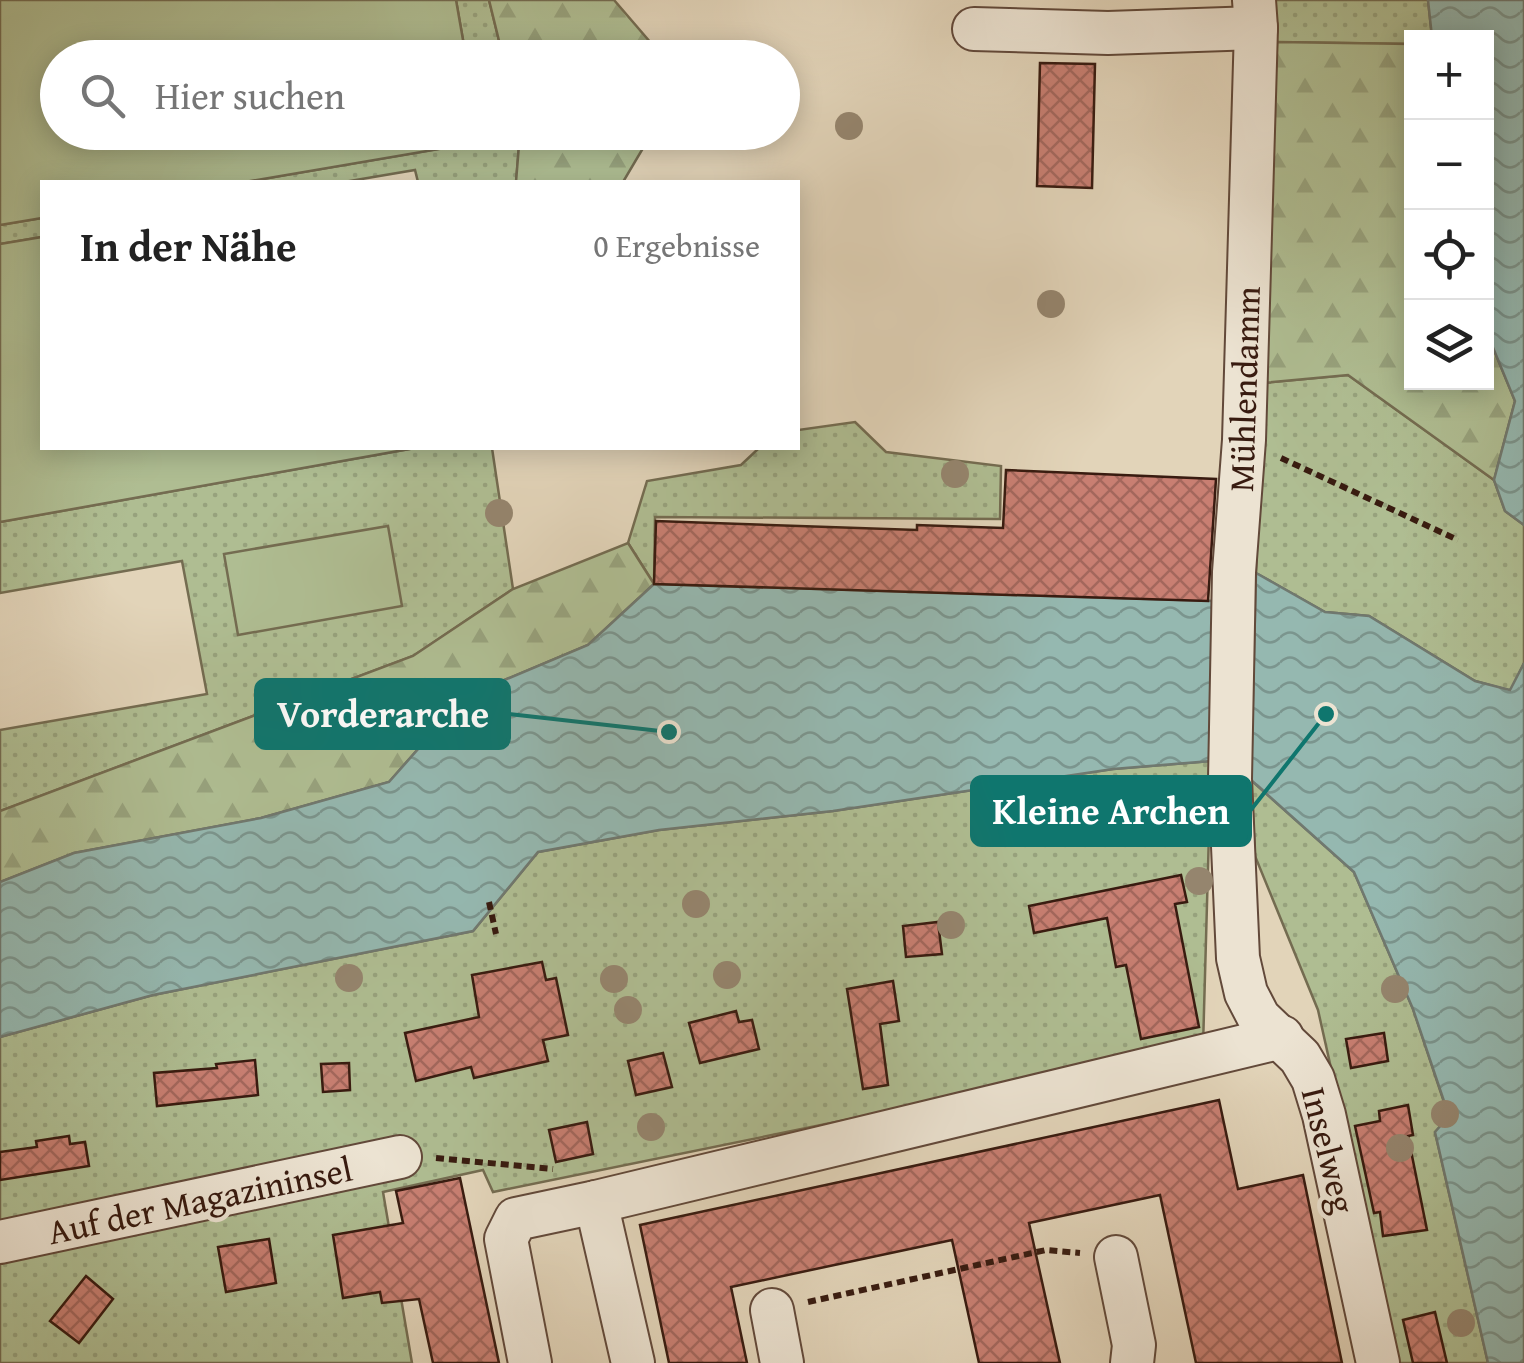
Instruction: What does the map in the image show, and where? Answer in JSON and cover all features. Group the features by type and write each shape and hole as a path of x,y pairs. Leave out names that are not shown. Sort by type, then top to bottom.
{"street":[{"path":"974,29 1108,33 1255,14"},
{"name":"Mühlendamm","path":"1230,779 1255,14"},
{"name":"Inselweg","path":"1230,779 1238,958 1246,992 1259,1018 1282,1037 1314,1078 1378,1363"},
{"path":"530,1363 506,1239 516,1219 1282,1037"},
{"name":"Auf der Magazininsel","path":"0,1242 400,1157"},
{"path":"596,1202 633,1363"},
{"path":"1116,1257 1134,1344 1132,1363"},
{"path":"772,1310 782,1363"}],"path":[{"path":"1244,440 1458,540"},
{"path":"489,902 496,934"},
{"path":"772,1310 1046,1250 1116,1257"}],"green space":[{"path":"0,0 456,0 463,40 40,40 40,150 433,150 257,180 40,180 40,218 0,225"},
{"path":"456,0 489,0 499,40 463,40"},
{"path":"489,0 614,0 648,40 499,40"},
{"path":"1274,0 1428,0 1431,30 1404,30 1404,44 1277,42"},
{"path":"1277,42 1404,44 1404,390 1494,390 1494,350 1515,401 1494,480 1348,375 1263,383"},
{"path":"432,150 519,150 516,180 418,180 415,170 356,180 257,180"},
{"path":"519,150 642,150 624,180 516,180"},
{"path":"40,218 40,237 0,244 0,225"},
{"path":"40,237 40,450 404,450 0,522 0,244"},
{"path":"1348,375 1494,480 1505,511 1524,525 1524,663 1511,691 1475,681 1369,616 1325,612 1256,573 1263,383"},
{"path":"855,422 886,452 1001,466 1000,519 655,517 654,584 628,543 647,481 741,465 757,450 800,450 800,430"},
{"path":"404,450 492,450 513,589 413,656 0,811 0,730 207,694 182,561 0,593 0,522"},
{"path":"388,526 402,606 238,635 224,554"},
{"path":"628,543 654,584 588,645 464,697 389,782 261,818 74,853 0,882 0,811 413,656 513,589"},
{"path":"1211,761 1203,1047 493,1192 483,1170 383,1192 412,1363 0,1363 0,1037 153,995 473,931 538,852 659,830 833,811 1113,769"},
{"path":"1251,780 1354,872 1413,1009 1449,1117 1435,1132 1488,1363 1397,1363 1318,1010 1255,856"}],"water":[{"path":"1428,0 1524,0 1524,525 1505,511 1494,480 1515,401 1494,350 1494,30 1431,30"},
{"path":"1256,573 1325,612 1369,616 1475,681 1510,690 1524,663 1524,1363 1488,1363 1435,1132 1449,1116 1413,1009 1354,872 1251,780"},
{"path":"654,584 1215,601 1211,761 1113,769 833,811 659,830 538,852 473,931 153,995 0,1037 0,882 74,853 261,818 389,782 464,697 588,645"}],"building":[{"path":"1040,63 1095,64 1092,188 1037,186"},
{"path":"1006,470 1216,479 1208,601 654,584 656,521 917,530 917,525 1003,528"},
{"path":"1181,875 1187,902 1175,904 1199,1027 1141,1039 1126,965 1116,967 1107,918 1034,933 1029,906"},
{"path":"938,922 942,954 906,957 903,926"},
{"path":"542,962 546,980 556,978 568,1035 543,1040 548,1061 474,1078 471,1067 416,1081 405,1033 479,1017 472,975"},
{"path":"893,981 899,1021 880,1024 888,1085 863,1089 847,989"},
{"path":"736,1011 739,1022 752,1020 759,1049 700,1063 689,1023"},
{"path":"1384,1033 1388,1061 1351,1068 1346,1039"},
{"path":"663,1053 672,1087 636,1095 628,1061"},
{"path":"255,1060 258,1095 157,1106 154,1073 217,1068 216,1064"},
{"path":"349,1063 350,1090 323,1092 321,1064"},
{"path":"1219,1100 1238,1189 1303,1175 1342,1363 1196,1363 1160,1195 1029,1223 1060,1363 979,1363 952,1240 731,1287 747,1363 669,1363 640,1225"},
{"path":"1408,1105 1413,1135 1408,1136 1427,1230 1383,1236 1380,1212 1374,1213 1355,1126 1380,1121 1379,1111"},
{"path":"587,1122 593,1154 556,1162 549,1130"},
{"path":"69,1136 70,1144 85,1142 89,1166 0,1180 0,1152 37,1147 36,1141"},
{"path":"460,1178 499,1363 433,1363 419,1299 382,1303 380,1292 343,1298 333,1235 403,1223 396,1191"},
{"path":"269,1239 276,1283 226,1292 218,1247"},
{"path":"86,1276 113,1299 79,1343 50,1321"},
{"path":"1435,1312 1447,1363 1413,1363 1403,1320"}],"place":[{"name":"Kleine Archen","path":"1326,714"},
{"name":"Vorderarche","path":"669,732"}]}
